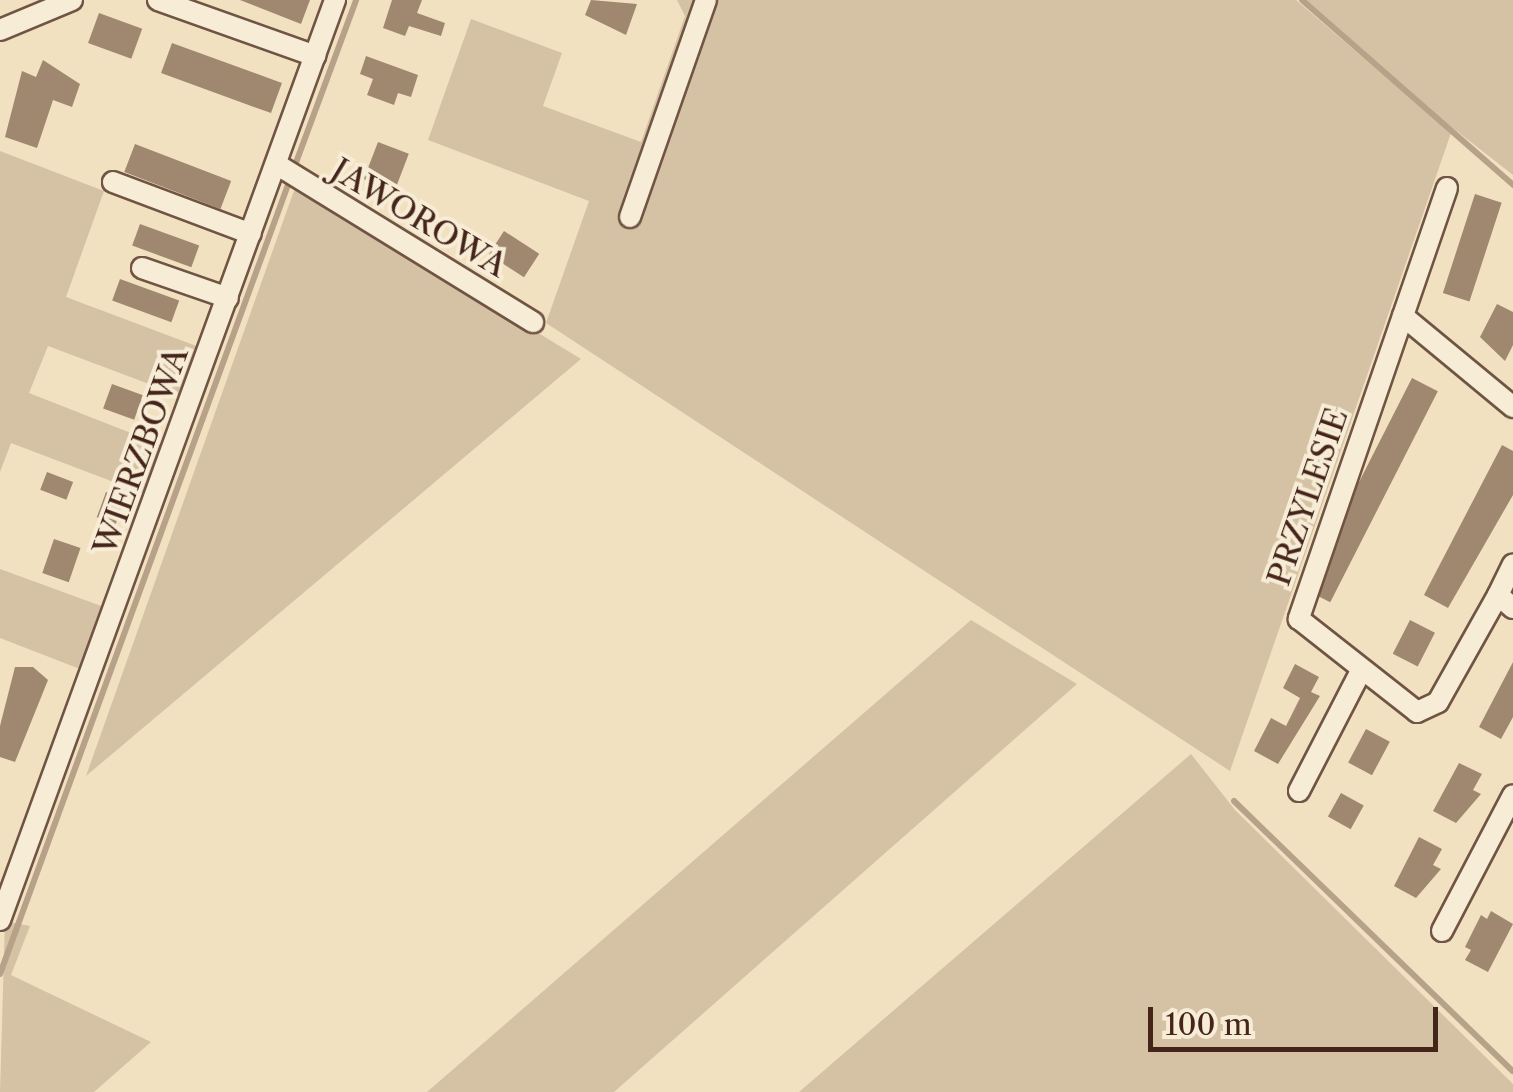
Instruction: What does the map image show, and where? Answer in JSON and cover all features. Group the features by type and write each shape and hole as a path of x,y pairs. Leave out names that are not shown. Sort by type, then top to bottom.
{"street":[{"path":"0,30 72,0"},
{"path":"158,0 316,56"},
{"name":"WIERZBOWA","path":"0,920 334,0"},
{"path":"630,217 706,0"},
{"name":"JAWOROWA","path":"276,164 532,322"},
{"path":"113,182 250,234"},
{"name":"PRZYLESIE","path":"1446,188 1299,619 1407,710 1428,709 1506,602 1513,564"},
{"path":"142,268 228,298"},
{"path":"1403,316 1512,405"},
{"path":"1299,791 1360,673"},
{"path":"1442,931 1513,795"}],"shaded area":[{"path":"677,0 1296,0 1451,133 1230,771 546,323 589,201 428,140 471,19 562,53 543,106 641,142 685,16"},
{"path":"1306,0 1513,0 1513,175 1449,125"},
{"path":"0,151 104,191 66,297 199,347 181,396 48,346 29,393 164,446 148,495 11,443 0,472"},
{"path":"296,185 581,359 86,776"},
{"path":"0,569 104,607 80,669 0,638"},
{"path":"971,620 1077,684 614,1092 427,1092"},
{"path":"1191,754 1235,810 1513,1084 1513,1092 799,1092"},
{"path":"5,921 30,926 11,975 151,1042 94,1092 0,1092"}],"building":[{"path":"240,0 310,0 301,24"},
{"path":"392,0 422,0 417,13 445,23 441,36 409,26 405,36 383,28"},
{"path":"591,0 637,4 626,35 585,15"},
{"path":"99,13 142,29 131,59 88,43"},
{"path":"172,43 282,83 271,113 161,73"},
{"path":"366,56 418,75 411,97 398,93 394,105 367,95 373,79 360,74"},
{"path":"43,60 80,84 72,107 53,100 37,148 5,137 22,71 36,77"},
{"path":"378,142 409,154 394,191 364,179"},
{"path":"135,144 231,181 220,209 124,172"},
{"path":"1475,194 1502,203 1469,302 1443,293"},
{"path":"140,224 199,246 191,267 132,246"},
{"path":"504,231 539,254 524,277 489,254"},
{"path":"120,279 179,301 171,322 112,301"},
{"path":"1497,304 1513,312 1513,345 1505,361 1480,337"},
{"path":"1412,378 1438,391 1330,602 1304,589"},
{"path":"112,384 143,395 134,420 103,408"},
{"path":"1502,445 1513,451 1513,495 1448,608 1424,595"},
{"path":"47,472 73,482 66,500 40,490"},
{"path":"106,492 125,499 116,524 97,517"},
{"path":"54,539 80,548 69,582 42,573"},
{"path":"1410,620 1435,633 1418,667 1393,654"},
{"path":"1513,662 1513,717 1501,739 1479,727"},
{"path":"1295,664 1319,677 1311,692 1320,696 1278,764 1254,751 1271,718 1286,726 1300,698 1283,688"},
{"path":"15,667 33,667 48,680 15,762 0,757 0,726"},
{"path":"1366,729 1390,742 1372,775 1348,763"},
{"path":"1459,763 1482,774 1473,790 1481,794 1456,823 1433,811"},
{"path":"1341,793 1364,806 1351,829 1328,817"},
{"path":"1419,837 1442,849 1433,865 1441,869 1416,898 1394,886"},
{"path":"1491,911 1513,924 1488,972 1465,960 1471,950 1465,947 1481,915 1487,919"}],"waterway":[{"path":"294,168 356,0"},
{"path":"1302,0 1513,185"},
{"path":"0,974 289,182"},
{"path":"1234,801 1513,1071"}]}
